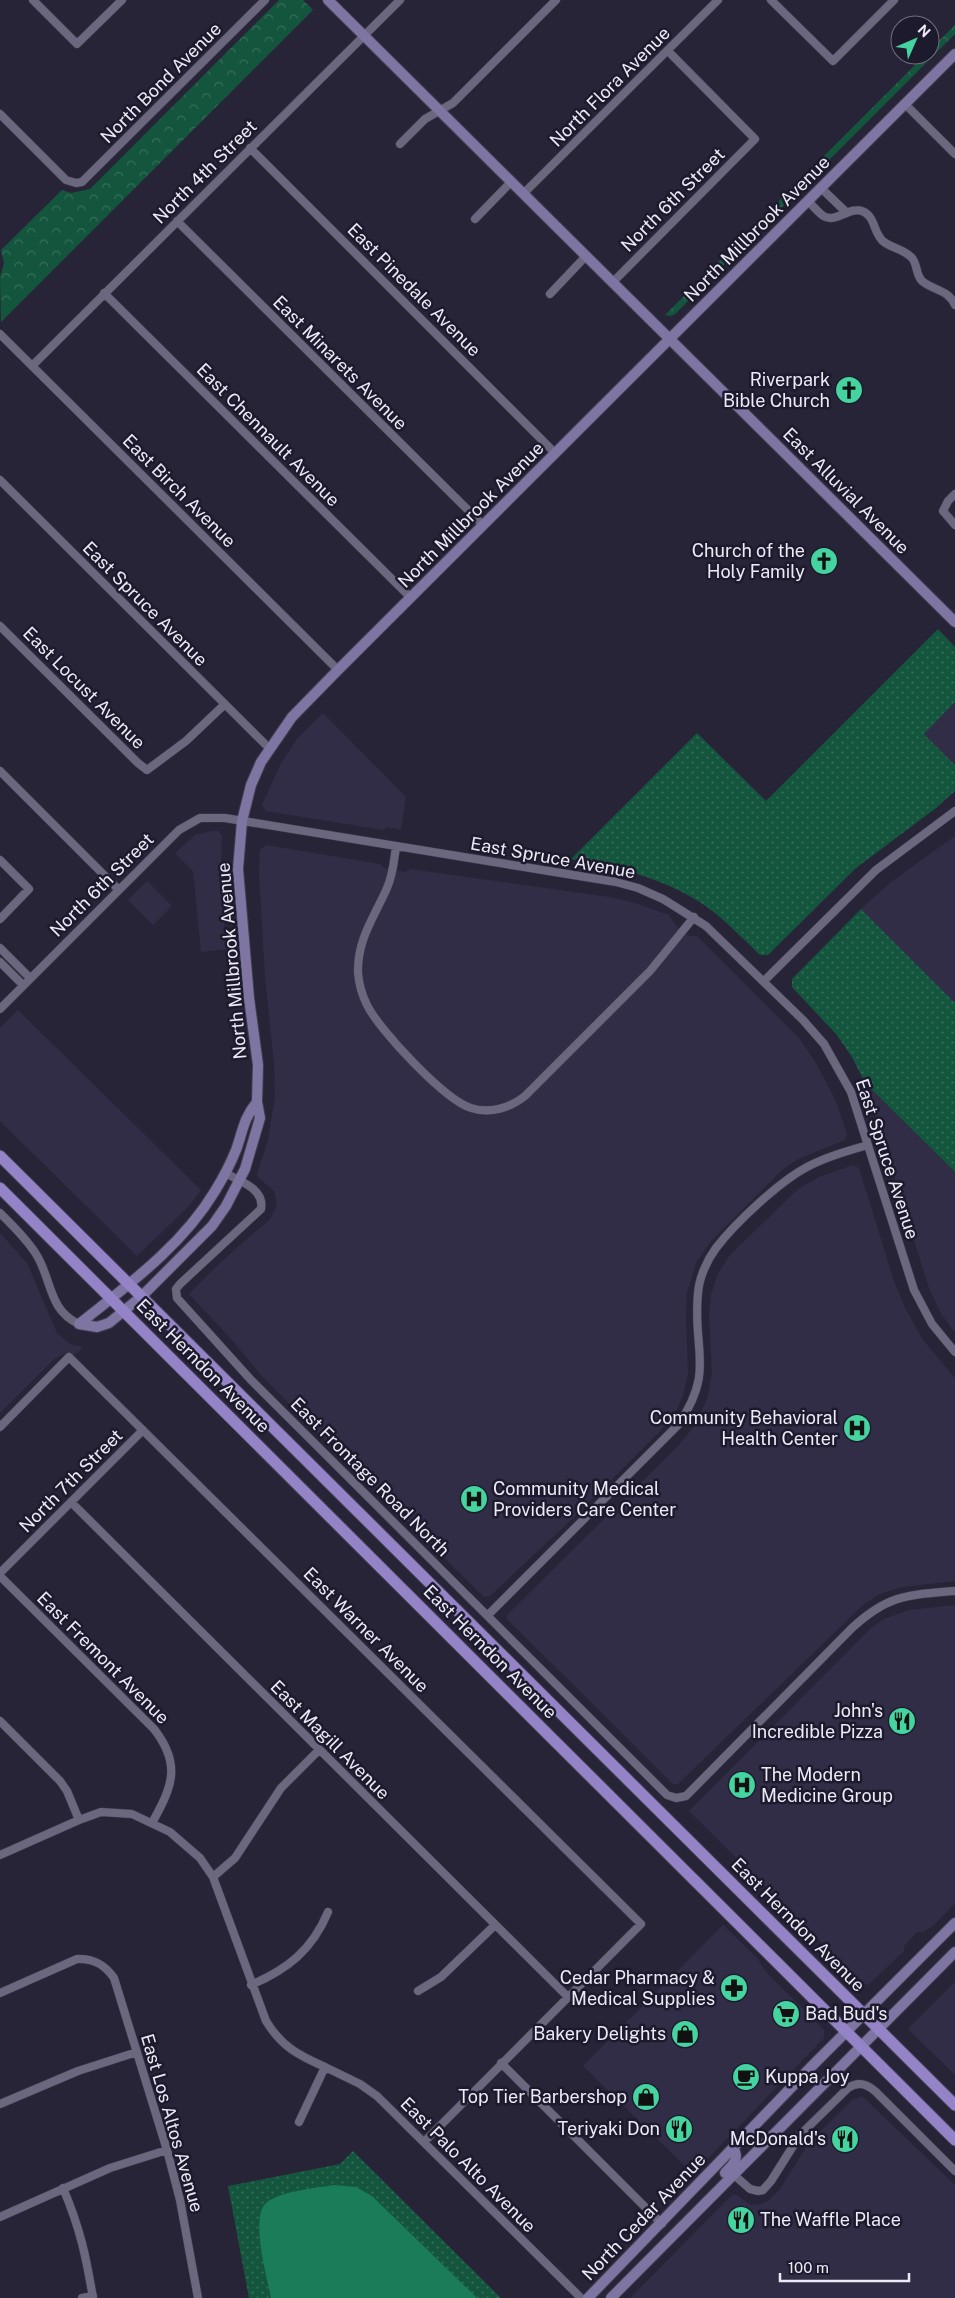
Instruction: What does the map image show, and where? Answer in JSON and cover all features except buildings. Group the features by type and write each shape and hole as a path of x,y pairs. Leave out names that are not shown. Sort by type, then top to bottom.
{"main road":[{"name":"East Alluvial Avenue","path":"328,0 955,622"},
{"name":"North Millbrook Avenue","path":"78,1324 91,1327 103,1325 142,1296 212,1226 226,1206 251,1154 260,1118 256,1102 258,1065 249,998 238,869 242,821 251,785 269,748 292,717 338,670 955,54"},
{"name":"North Millbrook Avenue","path":"78,1324 130,1284 190,1226 225,1174 236,1150 246,1115 256,1102"},
{"name":"East Herndon Avenue","path":"0,1156 955,2105"},
{"name":"East Herndon Avenue","path":"0,1188 955,2140"},
{"name":"North Cedar Avenue","path":"588,2298 955,1922"},
{"name":"North Cedar Avenue","path":"612,2298 955,1952"},
{"path":"672,2236 692,2207 734,2164 737,2154 733,2148"}],"street":[{"path":"33,0 77,44 122,0"},
{"name":"North Bond Avenue","path":"0,114 66,180 76,183 89,178 265,0"},
{"name":"North 4th Street","path":"32,366 400,0"},
{"path":"400,144 425,119 453,103 556,0"},
{"name":"North Flora Avenue","path":"523,194 718,0"},
{"path":"771,0 832,61 894,0"},
{"name":"North 6th Street","path":"612,283 755,139 668,51"},
{"path":"905,104 955,154"},
{"name":"East Pinedale Avenue","path":"250,148 556,454"},
{"path":"475,219 511,182"},
{"path":"821,188 847,213"},
{"path":"808,201 822,215 829,218 857,210 864,212 873,221 878,236 883,241 911,257 921,280 944,291 955,305"},
{"name":"East Minarets Avenue","path":"177,221 483,526"},
{"path":"550,294 586,256"},
{"name":"East Chennault Avenue","path":"104,293 411,598"},
{"name":"East Birch Avenue","path":"0,334 338,670"},
{"name":"East Spruce Avenue","path":"0,480 269,748"},
{"path":"955,494 948,501 943,511 955,525"},
{"name":"East Locust Avenue","path":"0,626 147,770 186,742 225,704"},
{"path":"0,771 119,890"},
{"path":"764,981 876,870 955,811"},
{"name":"North 6th Street","path":"0,1009 188,823 209,816 242,821"},
{"name":"East Spruce Avenue","path":"242,821 616,882 638,888 694,916 724,941 764,981 809,1027 834,1059 851,1092 914,1290 932,1324 955,1352"},
{"path":"396,847 391,878 367,925 361,943 358,973 361,991 371,1012 388,1035 447,1094 472,1108 482,1110 502,1108 518,1102 525,1096 650,971 694,916"},
{"path":"0,860 29,889 0,919"},
{"path":"0,948 30,978"},
{"path":"0,962 23,985"},
{"path":"488,1615 678,1425 689,1409 698,1389 701,1367 698,1292 705,1267 716,1248 786,1180 827,1158 868,1145"},
{"name":"East Frontage Road North","path":"225,1174 258,1193 262,1200 261,1209 180,1284 176,1289 177,1298 251,1380 667,1796 676,1798 686,1796 852,1628 873,1610 884,1603 900,1598 955,1591"},
{"path":"0,1213 23,1236 36,1255 60,1312 78,1324"},
{"name":"East Warner Avenue","path":"0,1427 69,1357 641,1924 568,1997"},
{"name":"North 7th Street","path":"0,1575 142,1430"},
{"name":"East Magill Avenue","path":"72,1503 568,1997"},
{"name":"East Fremont Avenue","path":"0,1575 154,1729 165,1743 173,1775 168,1794 152,1823"},
{"path":"0,1721 60,1781 67,1791 79,1820"},
{"path":"212,1876 235,1858 281,1788 319,1750"},
{"name":"East Palo Alto Avenue","path":"0,1855 101,1812 132,1814 180,1839 191,1848 212,1876 266,2021 280,2041 299,2055 370,2090 580,2298"},
{"path":"251,1984 275,1974 302,1954 319,1933 328,1912"},
{"path":"418,1990 441,1977 495,1925"},
{"name":"East Los Altos Avenue","path":"0,1993 78,1959 92,1960 100,1963 110,1972 118,1986 167,2150 180,2200 198,2298"},
{"path":"424,2142 568,1997"},
{"path":"0,2104 78,2071 137,2052"},
{"path":"502,2064 662,2224"},
{"path":"300,2122 325,2067"},
{"path":"733,2174 750,2189 762,2190 771,2181 800,2135 848,2088 854,2084 861,2083 869,2086 876,2092 955,2171"},
{"path":"0,2217 110,2168 167,2150"},
{"path":"63,2188 77,2222 84,2247 93,2297 82,2298"}],"shaded area":[{"path":"955,702 955,765 924,734"},
{"path":"323,713 406,797 401,830 387,827 383,830 266,811 262,805 280,765 297,739"},
{"path":"218,831 222,836 220,885 227,949 201,952 193,871 175,853 195,835"},
{"path":"955,836 955,1003 861,909 891,882"},
{"path":"266,845 380,864 386,869 405,872 410,869 609,897 632,902 669,915 675,925 689,936 697,936 799,1038 817,1065 835,1099 847,1134 845,1140 798,1159 783,1169 711,1241 696,1263 687,1293 688,1374 683,1396 677,1409 661,1430 572,1519 490,1596 484,1597 309,1424 260,1374 232,1340 189,1294 222,1261 270,1219 277,1205 274,1191 257,1174 268,1140 275,1096 259,874 260,850"},
{"path":"147,881 172,906 153,925 128,900"},
{"path":"18,1010 201,1190 189,1206 137,1256 0,1121 0,1028"},
{"path":"865,1083 955,1172 955,1333 940,1312 929,1288"},
{"path":"853,1165 859,1168 893,1278 905,1308 923,1340 955,1378 955,1581 902,1587 880,1594 864,1604 678,1784 673,1784 507,1619 507,1615 678,1446 696,1424 707,1399 712,1373 709,1314 711,1295 718,1273 730,1255 798,1189 819,1177"},
{"path":"0,1233 27,1263 57,1333 70,1344 83,1347 76,1354 64,1354 54,1359 0,1413"},
{"path":"955,1605 955,1903 934,1925 923,1932 917,1932 904,1946 904,1951 868,1985 863,1984 689,1811 872,1627 884,1619 909,1610"},
{"path":"723,1925 758,1959 765,1971 824,2030 824,2038 693,2174 583,2066"},
{"path":"955,1982 955,2075 908,2029"},
{"path":"862,2096 955,2185 955,2298 630,2298 732,2195 737,2195 751,2205 761,2204 769,2200 780,2189 809,2143 852,2100"},
{"path":"334,2185 356,2187 372,2196 477,2298 271,2298 259,2234 261,2211 266,2203 280,2196"}],"green space":[{"path":"279,0 303,0 313,10 1,322 0,277 4,263 1,250 62,190 71,193 90,189"},
{"path":"955,25 955,34 940,49 940,40"},
{"path":"915,65 924,65 675,314 671,316 665,315"},
{"path":"938,629 955,647 955,702 924,734 955,765 955,791 936,808 856,868 768,955 760,955 715,913 682,892 628,871 571,859 697,733 766,801"},
{"path":"861,909 955,1003 955,1172 865,1083 852,1057 836,1034 792,987 792,979"},
{"path":"353,2151 501,2298 249,2298 228,2186 340,2164"}],"place":[{"name":"Riverpark Bible Church","path":"849,390"},
{"name":"Church of the Holy Family","path":"824,561"},
{"name":"Community Behavioral Health Center","path":"857,1428"},
{"name":"Community Medical Providers Care Center","path":"474,1499"},
{"name":"John's Incredible Pizza","path":"902,1721"},
{"name":"The Modern Medicine Group","path":"742,1785"},
{"name":"Cedar Pharmacy & Medical Supplies","path":"734,1988"},
{"name":"Bad Bud's","path":"786,2014"},
{"name":"Bakery Delights","path":"685,2034"},
{"name":"Kuppa Joy","path":"746,2077"},
{"name":"Top Tier Barbershop","path":"646,2097"},
{"name":"Teriyaki Don","path":"679,2129"},
{"name":"McDonald's","path":"845,2139"},
{"name":"The Waffle Place","path":"741,2220"}]}
